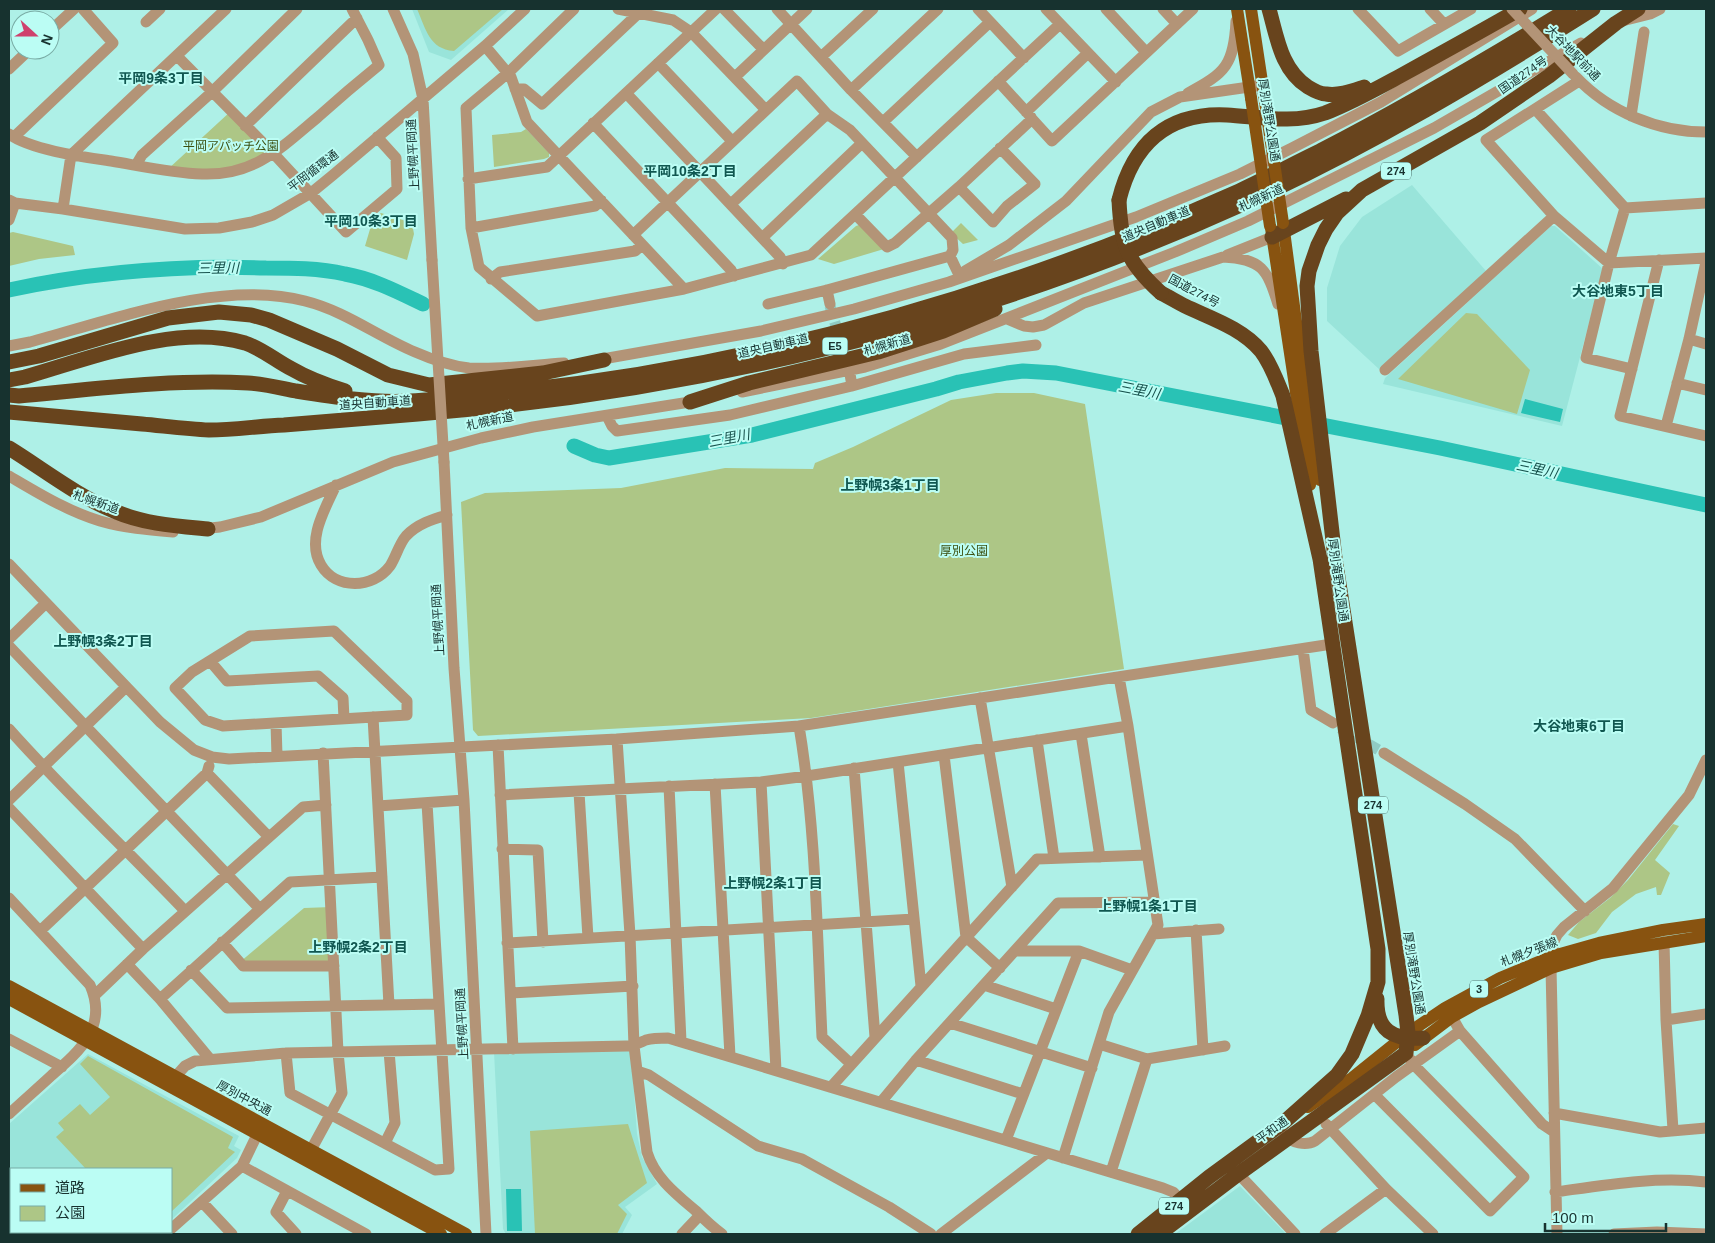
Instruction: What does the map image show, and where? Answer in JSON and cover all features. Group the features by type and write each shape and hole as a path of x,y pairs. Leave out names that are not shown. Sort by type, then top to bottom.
{"highway":[{"path":"1269,9 1282,54 1288,66 1294,75 1313,90 1325,94 1345,93 1402,75"},
{"name":"国道274号","path":"1328,558 1312,468 1273,371 1261,352 1251,342 1223,324 1183,306 1161,293 1143,277 1132,260 1120,230 1119,200 1124,180 1139,152 1167,127 1184,120 1213,114 1260,119 1310,117 1348,103 1520,9"},
{"name":"道央自動車道","path":"9,395 170,383 209,382 252,384 350,399 409,401 572,385 720,358 881,321 1035,271 1106,245 1242,190 1374,123 1569,9"},
{"name":"道央自動車道","path":"9,412 214,430 462,411 574,398 734,370 881,335 967,309 1074,273 1187,228 1250,200 1306,173 1446,98 1593,9"},
{"name":"札幌新道","path":"1616,23 1638,9"},
{"name":"国道274号","path":"1328,558 1312,468 1306,397 1307,286 1309,271 1326,229 1362,190 1480,123 1549,76 1616,23"},
{"path":"1277,229 1362,190"},
{"path":"690,402 749,383 878,352 943,330 1074,273"},
{"path":"9,362 39,356 168,318 219,312 251,315 269,320 337,349 388,375 430,385 543,373 604,360"},
{"path":"9,380 141,344 171,338 216,338 246,344 266,353 313,380 350,393 409,401"},
{"path":"9,448 73,489 114,511 150,523 208,528"},
{"name":"厚別滝野公園通","path":"1283,1129 1344,1065 1361,1036 1378,982 1378,950 1332,644 1328,558"},
{"name":"厚別滝野公園通","path":"1328,558 1408,1045"},
{"name":"274","path":"1378,982 1377,1014 1389,1034 1408,1045 1423,1038"},
{"name":"平和通","path":"1138,1234 1186,1205 1283,1129 1319,1115 1408,1045"},
{"name":"平和通","path":"1159,1234 1186,1205"}],"main road":[{"name":"厚別滝野公園通","path":"1236,9 1306,397 1312,468"},
{"name":"厚別滝野公園通","path":"1251,9 1263,90 1286,327 1306,397"},
{"name":"札幌夕張線","path":"1283,1129 1352,1078 1408,1045 1446,1008 1500,978 1552,962 1599,943 1663,930 1706,924"},
{"name":"札幌夕張線","path":"1423,1038 1452,1017 1552,962 1706,936"},
{"name":"厚別中央通","path":"9,986 89,1036 258,1134 440,1234"},
{"name":"厚別中央通","path":"9,999 176,1076 466,1234"}],"street":[{"path":"60,22 74,9"},
{"path":"11,136 113,43 83,9"},
{"path":"146,22 160,9"},
{"path":"63,209 71,155 226,9"},
{"path":"136,165 142,155 212,92 298,9"},
{"name":"上野幌平岡通","path":"393,9 413,54 423,99 478,1050 486,1234"},
{"name":"平岡循環通","path":"12,201 185,229 219,228 252,222 273,215 311,193 485,46 525,9"},
{"path":"574,9 508,73 466,108 471,228 479,267 537,316 684,290 811,255 1060,24"},
{"path":"618,9 641,11 674,20 691,32 766,110"},
{"path":"468,178 547,167 716,9"},
{"path":"724,9 764,50"},
{"path":"777,9 851,90 917,157"},
{"path":"735,77 807,9"},
{"path":"821,57 873,9"},
{"path":"851,90 938,9"},
{"path":"978,9 1024,58"},
{"path":"1046,9 1116,82"},
{"path":"1106,9 1146,52"},
{"path":"1163,9 1177,24"},
{"path":"998,82 1052,141 1193,9"},
{"path":"949,282 1009,245 1066,201 1151,112 1210,82 1222,71 1231,59 1234,48 1236,9"},
{"path":"1358,9 1398,51 1471,9"},
{"path":"1430,9 1444,24"},
{"name":"大谷地駅前通","path":"1512,9 1576,77 1599,97 1631,116 1667,127 1706,132"},
{"path":"9,346 185,302 230,295 278,296 305,301 348,317 414,352 468,368 502,368 604,360 761,331 854,309 949,282 1136,217 1240,174 1380,102 1532,9"},
{"path":"1616,23 1650,14 1660,9"},
{"path":"515,89 524,89 542,104 641,11"},
{"path":"11,136 71,155 182,173 227,172 251,166 274,154 379,65 354,13 246,126"},
{"path":"883,122 990,22"},
{"name":"札幌新道","path":"9,476 60,505 101,521 135,529 177,532 208,528 261,517 393,462 481,438 533,427 690,402 866,367 941,344 1007,319 1248,221 1434,128 1616,23"},
{"path":"1631,116 1644,32"},
{"path":"485,46 511,77 527,122 684,290"},
{"path":"856,215 887,247 895,243 1000,148 1088,53"},
{"path":"176,56 274,154 346,232 396,188 396,158 377,137"},
{"path":"9,69 18,60"},
{"path":"658,63 732,142"},
{"path":"1576,77 1535,109 1486,140 1554,216 1609,263 1706,258"},
{"path":"633,235 797,81 827,114 850,130 952,238 953,250 950,256 827,290 768,304"},
{"path":"1180,98 1250,93 1263,90"},
{"path":"626,92 780,257 783,264"},
{"path":"1535,109 1625,208"},
{"path":"731,204 827,114"},
{"path":"593,123 731,270 734,276"},
{"path":"762,238 862,143"},
{"path":"959,187 993,222 1007,206 1035,184 1000,148"},
{"path":"471,228 595,206 601,200"},
{"path":"9,220 12,201"},
{"path":"1625,208 1706,203"},
{"path":"1625,208 1609,263 1586,358 1632,369"},
{"path":"1385,370 1554,216"},
{"path":"1007,319 1029,326 1044,325 1084,303 1223,256 1277,229"},
{"path":"491,279 500,272 635,251 642,245"},
{"path":"950,256 959,275"},
{"path":"1223,256 1240,257 1250,260 1262,268 1271,280 1286,327"},
{"path":"1659,260 1620,416 1706,436"},
{"path":"1666,426 1689,339 1706,262"},
{"path":"827,290 830,304"},
{"path":"1689,339 1706,344"},
{"path":"607,416 612,426 618,431 730,415 852,386 964,354 1036,345"},
{"path":"850,374 852,386"},
{"path":"1678,383 1706,390"},
{"path":"336,485 322,516 315,552 327,573 346,583 360,585 380,576 390,567 406,536 422,524 447,515"},
{"path":"9,564 177,738 194,750 212,757 229,759 374,750 617,739 799,726 1332,644"},
{"path":"9,638 46,603"},
{"path":"334,631 407,701 407,715 223,726 205,720 175,688 192,672 210,661 250,636 334,631"},
{"path":"9,646 260,909"},
{"path":"1303,649 1312,710 1332,723"},
{"path":"210,661 228,681 318,676 343,698 344,718"},
{"path":"1063,1158 1109,1012 1158,925 1119,677"},
{"path":"9,800 126,687"},
{"path":"980,698 1012,886"},
{"path":"373,717 389,1005"},
{"path":"276,723 278,756"},
{"path":"799,726 807,776 822,1038 851,1064"},
{"path":"500,795 761,782 1128,726"},
{"path":"9,729 43,767 185,912"},
{"path":"1081,734 1100,857"},
{"path":"617,739 633,986 634,1046 647,1152 657,1174 668,1187 722,1234"},
{"path":"1037,740 1054,858"},
{"path":"498,745 513,1049"},
{"path":"311,1150 342,1092 338,1052 323,753"},
{"path":"1384,754 1465,804 1515,839 1585,911"},
{"path":"944,755 966,937 1000,968"},
{"path":"40,930 207,773 212,757"},
{"path":"1557,1234 1552,962 1554,941 1564,927 1613,888 1677,812 1689,795 1706,760"},
{"path":"898,762 921,986"},
{"path":"854,768 875,1038"},
{"path":"207,773 268,836"},
{"path":"761,782 776,1070"},
{"path":"715,784 730,1056"},
{"path":"669,786 681,1041"},
{"path":"579,792 588,938"},
{"path":"378,806 464,800"},
{"path":"286,1053 290,1093 435,1170 449,1169 427,802"},
{"path":"95,995 268,836 303,807 326,805"},
{"path":"9,808 143,949"},
{"path":"502,849 538,850 543,942"},
{"path":"831,1087 1037,859 1147,855"},
{"path":"160,999 290,882 382,876"},
{"path":"9,898 90,985 95,995 96,1019 89,1036 62,1067 9,1114"},
{"path":"882,1102 916,1060 1058,903 1154,902"},
{"path":"507,943 914,919"},
{"path":"1153,934 1219,929"},
{"path":"1196,930 1203,1050"},
{"path":"222,942 243,966 334,966"},
{"path":"1664,942 1666,1020 1673,1130"},
{"path":"1015,951 1079,951 1132,970"},
{"path":"1006,1140 1079,951"},
{"path":"127,964 160,999 210,1059"},
{"path":"192,970 226,1008 439,1004"},
{"path":"984,985 1056,1009"},
{"path":"511,993 633,986"},
{"path":"1666,1020 1706,1014"},
{"path":"1452,1017 1460,1031 1542,1124 1554,1132"},
{"path":"950,1023 1092,1068"},
{"path":"1283,1129 1297,1142 1310,1144 1375,1095 1408,1045 1460,1031"},
{"path":"176,1076 185,1066 195,1061 286,1053 634,1046 646,1040 661,1038 681,1041 1166,1189 1186,1205"},
{"path":"11,1043 62,1067"},
{"path":"1099,1044 1147,1059 1225,1046"},
{"path":"1375,1095 1490,1212 1524,1177 1408,1045"},
{"path":"384,1144 395,1123 389,1051"},
{"path":"1111,1172 1147,1059"},
{"path":"916,1060 1023,1094"},
{"path":"637,1071 649,1074 758,1146 802,1159 889,1207 931,1234"},
{"path":"1554,1113 1660,1132 1706,1128"},
{"path":"1319,1115 1386,1189 1431,1234"},
{"path":"172,1229 242,1166 258,1134"},
{"path":"941,1234 1047,1153"},
{"path":"242,1166 366,1234"},
{"path":"1233,1169 1295,1234"},
{"path":"1555,1192 1626,1182 1692,1180 1706,1182"},
{"path":"1325,1234 1386,1189"},
{"path":"287,1190 276,1212 296,1234"},
{"path":"202,1202 232,1234"},
{"path":"682,1234 700,1215"},
{"path":"1614,1234 1657,1232 1706,1234"}],"shaded area":[{"path":"412,9 509,9 451,60 429,52"},
{"path":"1412,185 1486,271 1380,370 1327,321 1327,288 1340,246 1362,217"},
{"path":"1551,226 1555,226 1603,269 1562,426 1383,384 1385,378"},
{"path":"631,1050 637,1134 642,1157 657,1184 625,1207 632,1215 622,1234 506,1234 503,1229 494,1052"},
{"path":"88,1054 239,1136 234,1146 241,1150 237,1158 172,1219 172,1168 10,1168 10,1209 9,1124"},
{"path":"1240,1186 1286,1234 1175,1234"},
{"path":"34,1233 158,1233 156,1234"}],"green space":[{"path":"417,9 503,9 454,51 439,46 429,37"},
{"name":"平岡アパッチ公園","path":"231,111 274,154 227,172 167,170"},
{"path":"526,129 549,153 549,157 494,167 492,135 521,132"},
{"path":"381,213 412,223 414,234 407,260 365,246 373,219"},
{"path":"961,223 978,240 963,244 951,233"},
{"path":"859,225 884,249 834,264 818,259 856,226"},
{"path":"13,232 73,246 75,255 39,259 9,266 9,233"},
{"path":"1466,313 1477,314 1530,370 1517,414 1398,379"},
{"name":"厚別公園","path":"996,393 1034,393 1085,404 1124,669 811,718 478,736 473,730 461,502 485,493 621,488 725,468 813,469 815,463 951,400"},
{"path":"1673,824 1679,826 1655,860 1670,873 1661,895 1657,895 1656,887 1636,894 1612,912 1596,933 1578,939 1568,935 1579,922 1610,898 1628,880"},
{"path":"332,907 334,966 240,962 304,908"},
{"path":"88,1056 233,1137 228,1148 235,1152 172,1211 172,1168 85,1168 56,1137 64,1130 58,1123 80,1104 90,1115 110,1097 80,1064"},
{"path":"628,1124 647,1183 618,1205 627,1214 617,1234 535,1234 530,1131"}],"water":[{"path":"1525,399 1563,409 1560,422 1521,413"},
{"path":"506,1189 521,1189 522,1231 507,1231"}],"waterway":[{"name":"三里川","path":"9,290 104,274 136,271 233,267 296,268 355,276 385,286 423,304"},
{"name":"三里川","path":"574,446 595,455 609,458 752,435 959,382 1023,371 1056,373 1440,448 1706,505"}],"tunnel":[{"path":"830,306 848,367"},
{"path":"1340,728 1384,753"}],"district":[{"name":"平岡9条3丁目","path":"161,78"},
{"name":"平岡10条2丁目","path":"690,171"},
{"name":"平岡10条3丁目","path":"371,221"},
{"name":"大谷地東5丁目","path":"1618,291"},
{"name":"上野幌3条1丁目","path":"890,485"},
{"name":"上野幌3条2丁目","path":"103,641"},
{"name":"大谷地東6丁目","path":"1579,726"},
{"name":"上野幌2条1丁目","path":"773,883"},
{"name":"上野幌1条1丁目","path":"1148,906"},
{"name":"上野幌2条2丁目","path":"358,947"}]}
